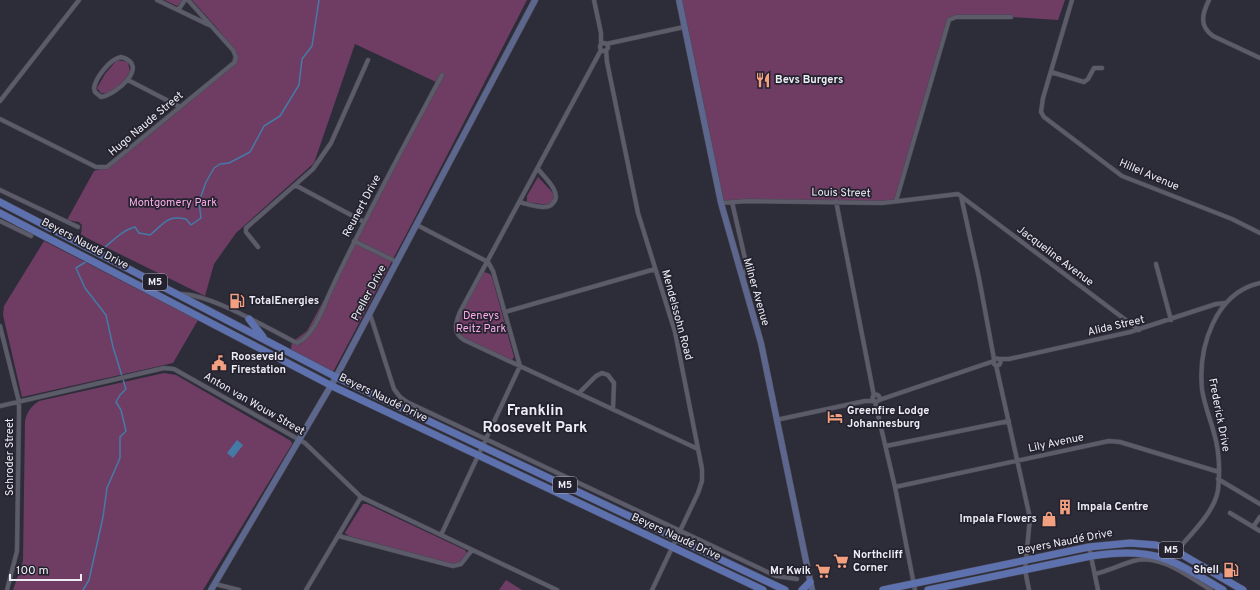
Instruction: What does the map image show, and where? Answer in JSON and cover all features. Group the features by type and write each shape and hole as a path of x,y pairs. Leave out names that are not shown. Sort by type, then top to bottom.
{"main road":[{"name":"Preller Drive","path":"211,590 332,386 535,0"},
{"name":"Milner Avenue","path":"679,0 721,203 759,336 812,590"},
{"name":"Beyers Naudé Drive","path":"0,202 336,377 481,446 678,534 785,590"},
{"name":"Beyers Naudé Drive","path":"0,212 332,386 763,590"},
{"path":"201,318 205,309"},
{"path":"249,319 264,339"},
{"path":"233,335 238,326"},
{"name":"Beyers Naudé Drive","path":"883,590 914,587 1089,547 1130,543 1156,546 1176,551 1243,590"},
{"name":"Beyers Naudé Drive","path":"928,590 1112,552 1134,552 1170,559 1223,590"},
{"path":"802,590 810,582"}],"street":[{"path":"0,101 79,0"},
{"path":"158,0 211,26"},
{"path":"178,10 187,0 211,26"},
{"name":"Mendelssohn Road","path":"594,0 637,209 675,332 702,474 701,486 652,590"},
{"path":"1072,0 1051,72 1084,82 1088,79 1094,68 1102,68"},
{"path":"1209,0 1203,16 1204,26 1210,34 1260,58"},
{"path":"896,201 949,20 956,17 1011,17"},
{"name":"Hugo Naude Street","path":"0,118 100,169 113,163 233,64 236,56 228,44 211,26"},
{"path":"684,27 617,41 604,47 595,58 538,169 457,318 456,331 460,338 464,340 698,449"},
{"path":"117,58 124,58 132,65 132,74 128,80 106,96 98,95 94,88 95,83 110,63 117,58"},
{"path":"258,247 246,232 246,228 313,169 331,143 368,60"},
{"name":"Hillel Avenue","path":"1051,72 1042,104 1042,115 1050,124 1122,176 1232,218 1260,233"},
{"name":"Reunert Drive","path":"297,343 307,336 354,241 442,75"},
{"path":"128,80 180,107"},
{"path":"519,202 545,207 551,205 555,200 556,194 553,187 538,169"},
{"path":"295,185 364,222"},
{"name":"Beyers Naudé Drive","path":"0,190 78,227"},
{"name":"Louis Street","path":"721,203 836,201 873,203 951,194 961,196"},
{"path":"961,196 1031,521 1025,570 1030,590"},
{"name":"Jacqueline Avenue","path":"961,196 1139,330"},
{"path":"836,201 914,587"},
{"path":"732,202 746,263 746,270 742,276"},
{"name":"Beyers Naudé Drive","path":"0,221 31,236"},
{"path":"416,225 488,262 493,272 520,366 481,446 441,535"},
{"path":"354,241 397,262"},
{"path":"1156,264 1171,320"},
{"path":"505,312 655,269"},
{"name":"Frederick Drive","path":"1170,559 1211,508 1216,496 1219,472 1217,445 1205,401 1202,378 1204,353 1208,340 1219,312 1225,303 1243,290 1260,283"},
{"name":"Beyers Naudé Drive","path":"177,294 192,294 218,304 297,343"},
{"name":"Alida Street","path":"776,420 892,394 1009,359 1139,330 1216,304 1225,303"},
{"name":"Beyers Naudé Drive","path":"370,314 394,389 400,397 678,534 776,576 797,579"},
{"name":"Schroder Street","path":"0,326 19,402 18,551 7,590"},
{"name":"Anton van Wouw Street","path":"0,406 164,368 174,369 299,440 360,497 557,590"},
{"path":"579,393 596,376 602,373 608,375 614,383 613,409"},
{"path":"886,446 1009,421"},
{"name":"Lily Avenue","path":"895,487 1113,441 1219,472"},
{"path":"1218,478 1260,504"},
{"path":"306,590 360,497"},
{"path":"1230,513 1260,531"},
{"path":"1253,527 1260,516"},
{"path":"338,536 453,566 461,564 472,550"},
{"path":"1089,547 1098,590"},
{"path":"1095,574 1133,561 1155,561 1177,569 1211,590"},
{"path":"215,584 239,590"}],"green space":[{"path":"164,0 183,0 177,6"},
{"name":"Montgomery Park","path":"192,0 527,0 332,374 291,349 292,342 307,331 356,241 436,82 355,44 314,163 236,233 214,264 205,296 81,235 82,225 79,222 67,220 94,171 111,166 231,67 234,51 217,28"},
{"path":"678,0 1065,0 1058,20 1011,17 956,17 949,20 896,201 721,203"},
{"path":"117,60 128,62 130,72 113,90 101,93 97,88 105,74"},
{"path":"538,177 553,193 553,201 548,205 527,202 527,196"},
{"path":"44,241 198,320 173,363 22,397 3,315 4,306"},
{"name":"Deneys Reitz Park","path":"484,272 490,274 492,277 514,357 512,360 464,341 455,327 457,318"},
{"path":"164,373 176,375 291,441 292,444 203,590 13,590 23,561 25,421 30,410 39,401"},
{"path":"363,504 367,504 465,550 467,553 459,563 455,565 349,536 345,533"},
{"path":"506,580 522,590 499,590"}],"water":[{"path":"237,440 243,445 233,458 227,453"}],"waterway":[{"path":"100,251 121,234 135,227 139,233 150,235 170,219 186,219 191,225 201,218 199,202 206,182 214,168 220,164 229,163 250,152 264,126 280,116 299,85 302,59 312,46 319,0"},
{"path":"83,590 89,580 103,517 107,488 120,458 120,437 126,431 121,410 116,402 126,389 113,347 106,315 85,288 76,268 87,261"}],"place":[{"name":"Bevs Burgers","path":"763,80"},
{"name":"TotalEnergies","path":"237,301"},
{"name":"Rooseveld Firestation","path":"219,363"},
{"name":"Greenfire Lodge Johannesburg","path":"835,417"},
{"name":"Impala Centre","path":"1065,507"},
{"name":"Impala Flowers","path":"1049,519"},
{"name":"Northcliff Corner","path":"841,561"},
{"name":"Shell","path":"1231,570"},
{"name":"Mr Kwik","path":"823,571"}],"district":[{"name":"Franklin Roosevelt Park","path":"535,420"}]}
